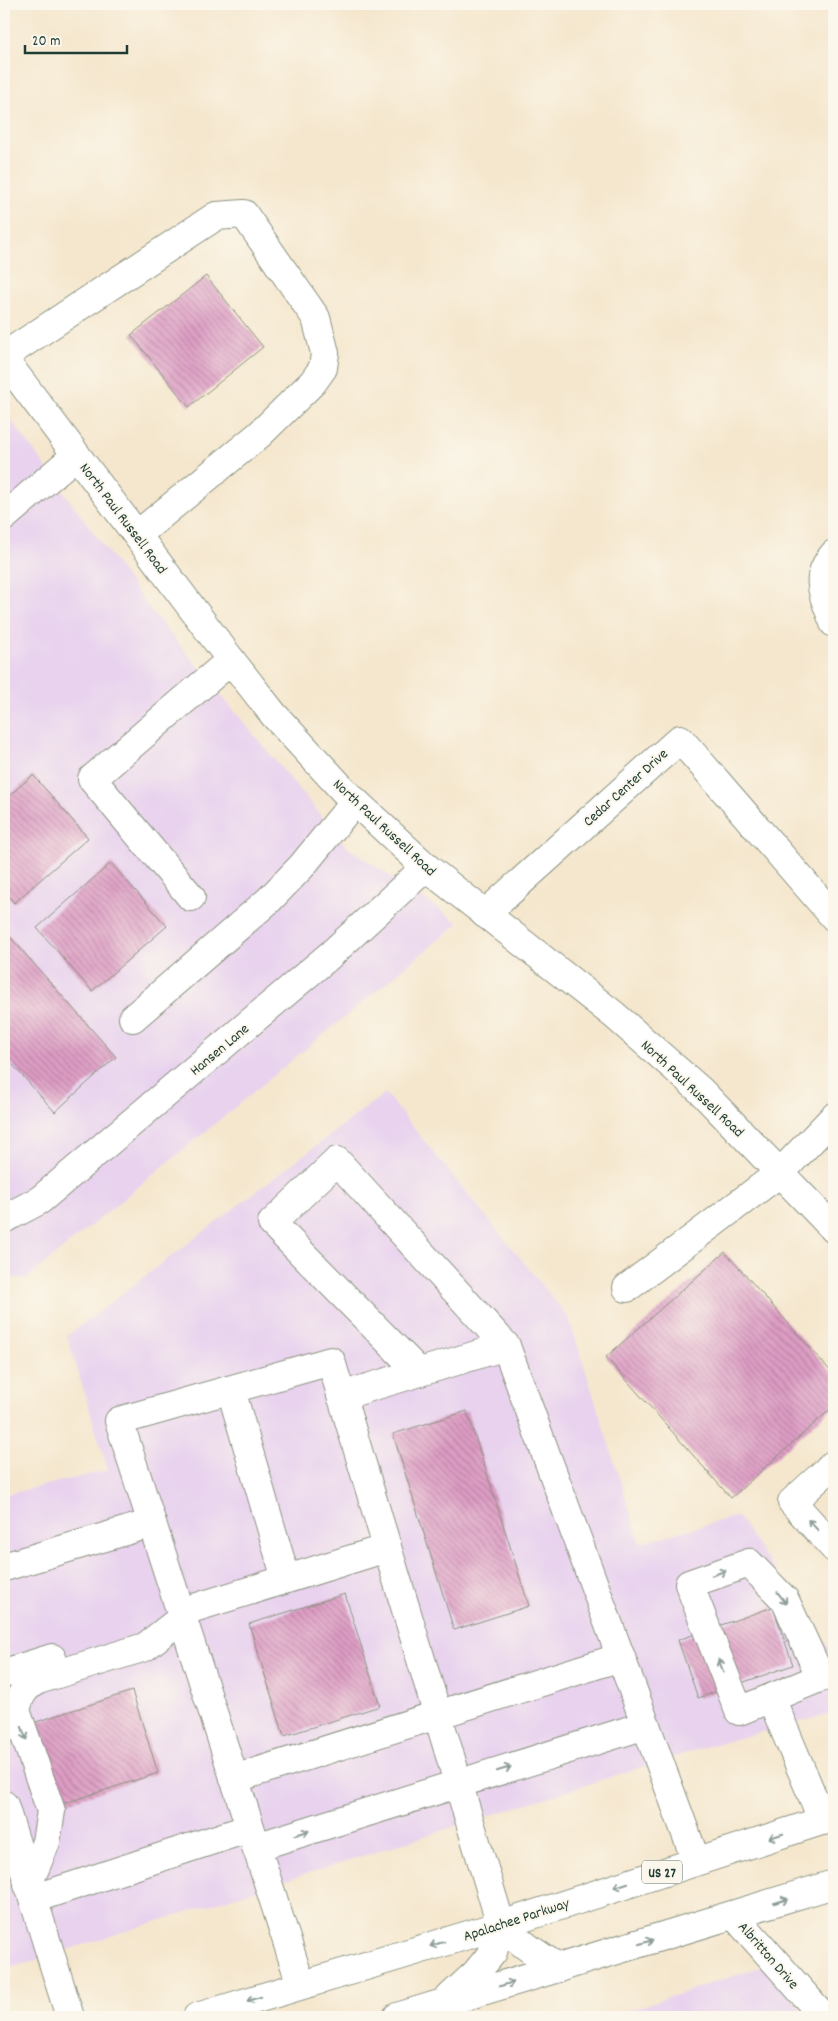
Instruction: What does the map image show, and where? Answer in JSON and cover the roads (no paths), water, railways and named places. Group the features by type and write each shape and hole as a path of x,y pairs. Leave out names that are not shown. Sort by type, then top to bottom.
{"street":[{"path":"4,357 216,216 244,214 316,318 325,353 323,368 313,382 260,434 137,536"},
{"name":"North Paul Russell Road","path":"4,357 137,536 274,715 355,801 426,867 613,1014 692,1084 781,1172 834,1229"},
{"path":"4,517 76,455"},
{"path":"834,554 826,564 820,586 834,622"},
{"path":"191,897 92,779 231,660"},
{"name":"Cedar Center Drive","path":"485,914 680,738 834,917"},
{"path":"133,1018 269,900 301,867 355,801"},
{"name":"Hansen Lane","path":"4,1219 40,1200 329,956 426,867"},
{"path":"627,1288 781,1172 834,1117"},
{"path":"419,1372 272,1223 337,1161 506,1346 696,1861"},
{"path":"341,1396 506,1346"},
{"path":"300,1985 119,1421 331,1361 501,1925 519,1942 560,1968"},
{"path":"231,1390 286,1579"},
{"path":"834,1464 792,1502 834,1548"},
{"path":"4,1567 152,1523"},
{"path":"4,1673 286,1579 387,1548"},
{"path":"749,1563 785,1600 827,1675 771,1698 739,1711 689,1584 749,1563"},
{"path":"31,1892 46,1842 51,1811 16,1710 20,1696 27,1685 38,1680 145,1647 181,1615"},
{"path":"234,1779 621,1657"},
{"path":"771,1698 828,1819"},
{"path":"31,1892 252,1838 457,1784 646,1725"},
{"path":"4,1805 70,2017"},
{"name":"Apalachee Parkway","path":"197,2017 501,1925 828,1819"},
{"path":"405,2016 834,1884"},
{"name":"Albritton Drive","path":"734,1915 824,2017"},
{"path":"443,2003 476,1973 493,1952 501,1925"}]}
